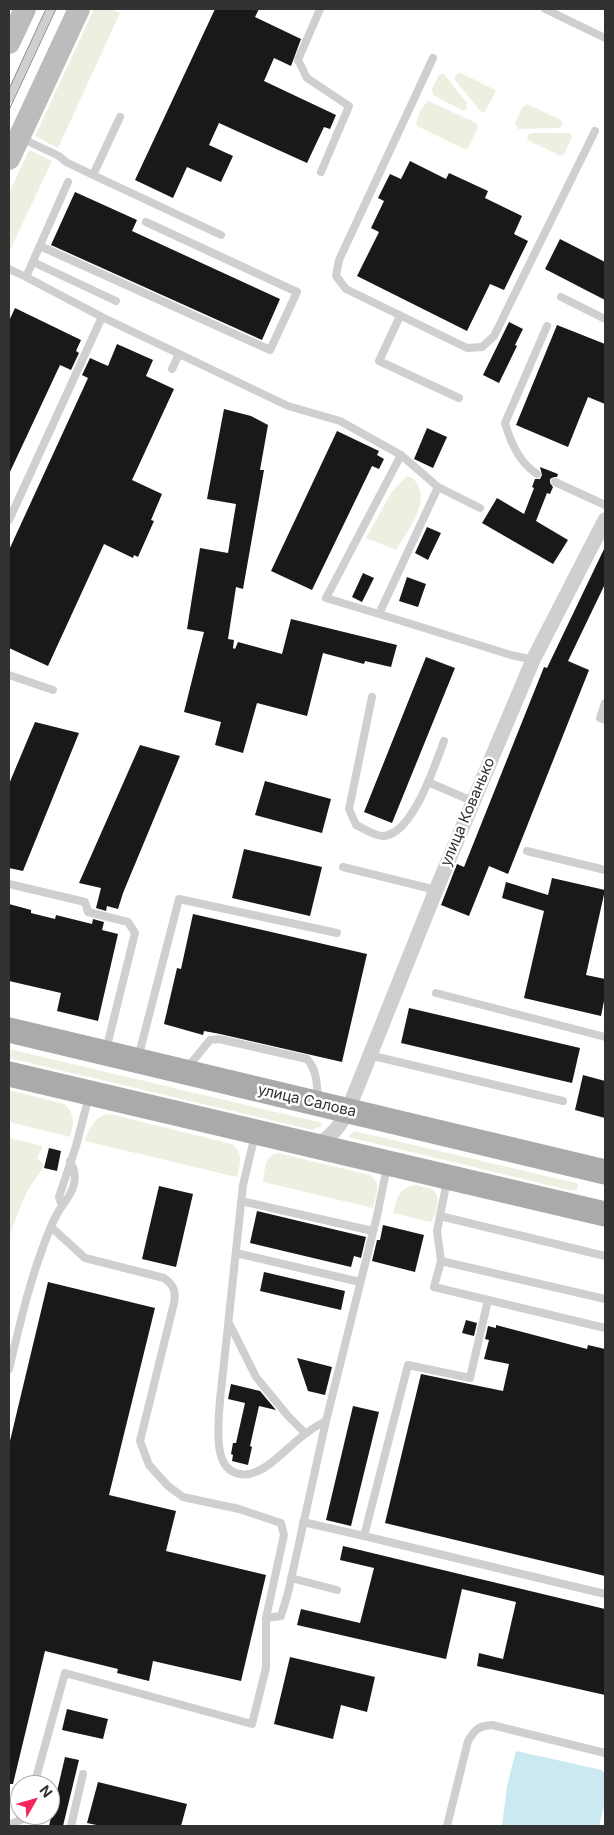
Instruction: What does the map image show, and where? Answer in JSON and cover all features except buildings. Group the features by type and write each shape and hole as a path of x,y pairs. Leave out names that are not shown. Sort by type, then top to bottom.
{"main road":[{"path":"9,43 25,9"},
{"path":"9,159 78,9"},
{"name":"улица Салова","path":"9,1030 605,1172"},
{"path":"9,1074 602,1213"},
{"path":"602,1213 594,1201 600,1180 605,1177"}],"street":[{"name":"улица Кованько","path":"315,1146 329,1138 340,1126 348,1110 472,801 533,660 605,520"}],"lane":[{"path":"9,99 51,9"},
{"path":"320,9 298,60 307,78 349,106 321,172"},
{"path":"545,9 605,38"},
{"path":"433,58 339,260 336,276 346,289 467,348 482,347 494,336 576,175 595,131"},
{"path":"93,176 120,117"},
{"path":"19,138 59,156 66,162 93,176 221,234"},
{"path":"26,277 68,182"},
{"path":"40,246 270,350 297,292 146,222"},
{"path":"33,262 116,301"},
{"path":"9,269 102,317 288,406 340,421 400,455 438,487 480,508"},
{"path":"561,297 605,319"},
{"path":"400,316 379,361 459,398"},
{"path":"9,520 102,317"},
{"path":"537,474 518,454 509,438 505,423 547,326"},
{"path":"172,369 179,354"},
{"path":"400,455 326,598 511,655 533,660"},
{"path":"555,482 605,505"},
{"path":"379,614 438,487"},
{"path":"9,675 53,690"},
{"path":"372,697 349,809 356,825 383,836 396,832 408,819 428,782 444,741"},
{"path":"605,703 600,718 605,720"},
{"path":"428,782 472,801"},
{"path":"527,852 605,870"},
{"path":"343,866 436,890"},
{"path":"9,884 84,902 88,912 128,922 135,934 106,1053"},
{"path":"137,1060 179,899 337,933"},
{"path":"436,993 605,1037"},
{"path":"185,1072 210,1040 219,1039 307,1058 313,1065 316,1076 318,1103"},
{"path":"369,1055 563,1101"},
{"path":"9,1369 26,1297 50,1227 62,1206 59,1197 76,1146 90,1092"},
{"path":"256,1132 243,1186 229,1321 219,1433 220,1455 223,1464 228,1470 236,1474 246,1475 257,1472 270,1464 305,1432 326,1421"},
{"path":"266,1618 281,1616 388,1163"},
{"path":"448,1177 437,1231 440,1261 434,1287 605,1328"},
{"path":"241,1201 373,1230"},
{"path":"440,1216 605,1256"},
{"path":"37,1775 65,1673 252,1724 266,1668 266,1618 284,1535 281,1523 239,1510 182,1497 168,1486 149,1465 140,1441 176,1296 174,1288 164,1278 86,1258 50,1227"},
{"path":"236,1252 360,1282"},
{"path":"440,1261 605,1299"},
{"path":"364,1536 408,1365 470,1378 488,1300"},
{"path":"229,1321 256,1377 288,1416 305,1432"},
{"path":"303,1522 605,1594"},
{"path":"291,1578 337,1590"},
{"path":"447,1826 468,1741 474,1731 480,1726 492,1725 605,1753"},
{"path":"71,1826 83,1774"}],"green space":[{"path":"94,9 111,9 120,13 58,148 35,136"},
{"path":"443,73 467,103 466,110 462,110 433,95 432,88 439,75"},
{"path":"461,73 496,91 485,112 481,112 455,80 455,75"},
{"path":"429,101 476,123 478,128 468,148 464,149 417,126 420,112"},
{"path":"527,104 561,120 563,125 559,128 518,129 515,123 522,108"},
{"path":"532,133 570,133 572,137 564,154 561,156 527,140 528,135"},
{"path":"29,150 52,161 9,252 9,193"},
{"path":"407,476 416,482 420,490 421,499 411,527 396,550 366,538 391,493"},
{"path":"9,1049 322,1123 321,1126 313,1130 9,1058"},
{"path":"9,1090 64,1104 68,1107 73,1119 70,1137 9,1122"},
{"path":"110,1114 232,1144 240,1155 237,1177 85,1141 94,1123 101,1117"},
{"path":"354,1131 576,1183 579,1186 574,1191 348,1137"},
{"path":"9,1138 43,1146 37,1158 44,1165 27,1192 9,1239"},
{"path":"278,1153 370,1175 374,1178 377,1186 373,1208 263,1182 268,1160"},
{"path":"417,1185 431,1189 436,1193 438,1201 435,1215 431,1222 393,1213 403,1190"}],"water":[{"path":"516,1751 602,1770 605,1774 605,1802 599,1826 502,1826 507,1786"}],"tram line":[{"path":"9,89 46,9"},
{"path":"9,110 56,9"}]}
